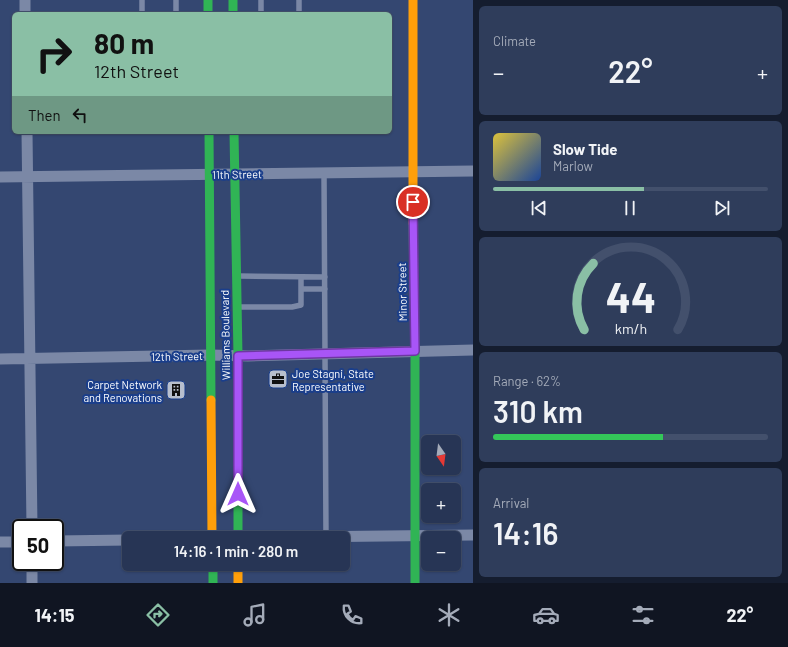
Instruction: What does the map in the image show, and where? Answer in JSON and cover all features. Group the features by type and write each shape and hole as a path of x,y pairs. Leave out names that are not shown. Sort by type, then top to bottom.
{"main road":[{"path":"208,0 208,12"},
{"path":"233,0 233,12"},
{"name":"Minor Street","path":"413,0 412,172 415,351 415,583"},
{"name":"Williams Boulevard","path":"209,134 212,531"},
{"name":"Williams Boulevard","path":"234,134 238,356 238,531"},
{"path":"212,571 213,583"},
{"path":"238,571 238,583"}],"street":[{"path":"25,0 25,12"},
{"path":"27,134 32,519"},
{"name":"11th Street","path":"0,177 473,171"},
{"name":"12th Street","path":"0,359 211,355 238,356 473,350"},
{"path":"350,537 473,535"},
{"path":"64,542 122,540"},
{"path":"0,542 12,542"},
{"path":"32,571 32,583"}],"lane":[{"path":"142,0 142,12"},
{"path":"176,0 176,12"},
{"path":"261,0 261,12"},
{"path":"299,0 299,12"},
{"path":"324,173 326,531"},
{"path":"236,276 325,277"},
{"path":"237,308 292,307 301,305 301,277"},
{"path":"301,289 325,289"}],"traffic: fast":[{"path":"208,0 208,12"},
{"path":"233,0 233,12"},
{"path":"209,134 211,400"},
{"path":"234,134 238,356 238,531"},
{"path":"413,223 415,351 415,583"},
{"path":"213,571 213,583"}],"traffic: slow":[{"path":"413,0 413,223"},
{"path":"211,400 212,531"},
{"path":"238,571 238,583"}],"place":[{"name":"Joe Stagni, State Representative","path":"278,379"},
{"name":"Carpet Network and Renovations","path":"176,390"}],"route":[{"path":"238,494 238,356 415,351 413,202"}]}
